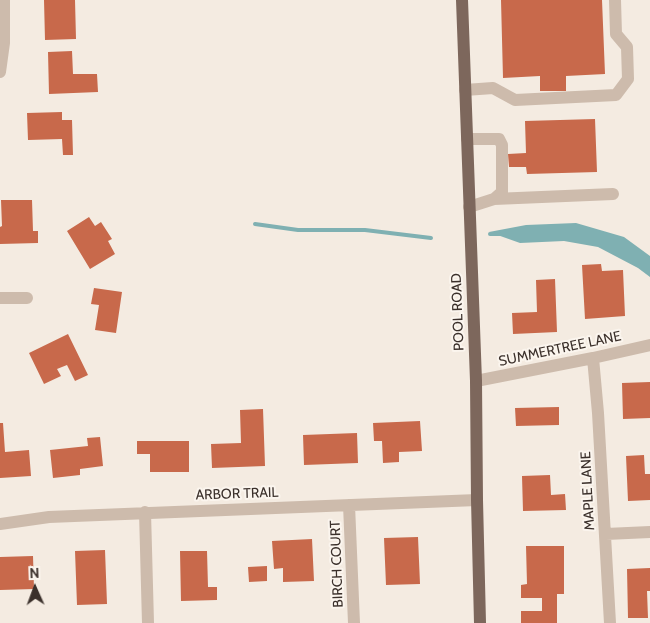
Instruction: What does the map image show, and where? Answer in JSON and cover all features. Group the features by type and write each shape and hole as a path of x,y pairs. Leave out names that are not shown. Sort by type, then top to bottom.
{"main road":[{"name":"POOL ROAD","path":"462,0 476,381 476,500 480,623"}],"street":[{"path":"0,0 4,0 4,43 0,72"},
{"path":"465,90 493,88 516,100 616,95 628,79 627,47 616,34 614,0"},
{"path":"467,140 498,139 502,145 502,192 494,198 469,207"},
{"path":"494,198 612,194"},
{"path":"0,298 28,298"},
{"name":"SUMMERTREE LANE","path":"476,381 650,345"},
{"name":"MAPLE LANE","path":"593,358 606,534 610,623"},
{"name":"ARBOR TRAIL","path":"0,524 49,517 146,512 476,500"},
{"name":"BIRCH COURT","path":"350,505 354,623"},
{"path":"146,512 148,623"},
{"path":"606,534 650,532"}],"water":[{"path":"576,223 624,237 650,256 650,277 638,268 598,247 564,241 520,243 489,232 526,225"}],"building":[{"path":"44,0 75,0 76,39 45,40"},
{"path":"501,0 602,0 605,74 566,76 566,91 540,91 540,76 503,78"},
{"path":"72,51 73,74 97,74 98,92 49,94 48,52"},
{"path":"62,112 62,120 72,120 73,155 63,155 62,139 28,140 27,113"},
{"path":"595,119 597,172 527,174 526,167 509,167 508,154 526,153 525,121"},
{"path":"1,200 32,200 33,231 38,231 38,243 0,244 0,227 2,226"},
{"path":"89,217 95,226 101,222 112,239 108,241 115,254 90,269 67,231"},
{"path":"601,264 602,271 623,270 625,316 585,319 582,265"},
{"path":"555,279 557,332 513,334 512,313 537,312 536,280"},
{"path":"94,288 122,292 116,333 95,330 99,305 91,304"},
{"path":"68,334 88,375 75,381 67,365 57,369 61,376 44,384 29,353"},
{"path":"650,382 650,418 623,419 622,383"},
{"path":"559,407 559,425 516,426 515,408"},
{"path":"263,409 265,466 212,468 211,444 241,443 240,410"},
{"path":"420,421 422,451 399,452 399,462 383,463 382,441 374,441 373,423"},
{"path":"0,423 3,423 5,452 29,450 31,476 0,478"},
{"path":"357,433 358,463 304,465 303,435"},
{"path":"100,437 103,466 80,469 80,475 53,478 50,450 88,446 87,438"},
{"path":"137,441 189,441 189,472 150,472 150,454 137,454"},
{"path":"644,455 645,474 650,474 650,500 628,501 626,456"},
{"path":"550,475 551,495 565,494 566,510 523,511 522,476"},
{"path":"418,537 420,584 386,585 384,538"},
{"path":"312,539 314,581 283,582 283,568 274,569 272,541"},
{"path":"526,546 564,546 564,594 557,594 557,623 521,623 521,611 542,611 542,598 521,598 521,585 527,584"},
{"path":"105,550 107,604 77,605 75,551"},
{"path":"180,551 207,551 208,587 217,587 217,600 181,601"},
{"path":"33,556 34,589 0,590 0,557"},
{"path":"267,566 267,581 249,582 248,567"},
{"path":"650,568 650,591 647,591 648,618 628,618 627,569"}],"waterway":[{"path":"255,224 298,230 365,230 431,238"},
{"path":"490,234 500,234"}]}
